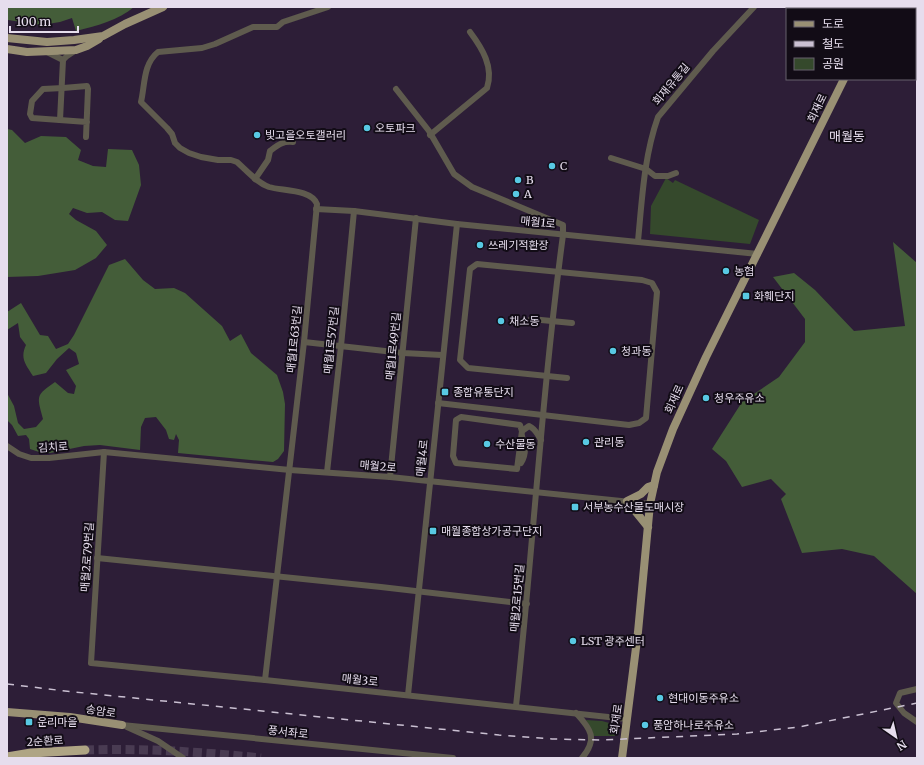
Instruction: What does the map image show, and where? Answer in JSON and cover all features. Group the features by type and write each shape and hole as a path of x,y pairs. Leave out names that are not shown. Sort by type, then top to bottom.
{"highway":[{"name":"2순환로","path":"7,757 31,753 85,750"}],"main road":[{"path":"7,49 27,52 76,50 87,46 103,36 163,7"},
{"path":"7,38 47,42 103,36"},
{"name":"회재로","path":"622,758 637,639 650,504 661,461 673,429 706,357 844,80"},
{"path":"648,527 627,501 641,494 648,487 654,485"},
{"name":"송암로","path":"7,712 70,717 122,725"}],"street":[{"path":"316,209 316,201 309,196 267,186 255,179 237,162 189,154 175,143 172,134 141,102 145,75 153,57 158,52 202,48 215,44 253,27 278,27 283,22 328,7"},
{"name":"회재유통길","path":"638,241 646,169 656,120 661,112 708,57 754,7"},
{"path":"430,136 487,88 489,82 487,60 483,50 470,32"},
{"path":"60,120 63,88 63,60 76,50"},
{"path":"46,52 63,60"},
{"path":"86,137 87,122 87,86 43,89 32,101 30,114 32,118 87,122"},
{"path":"396,89 429,131 430,136 452,171 464,182 472,187 563,225 563,235"},
{"path":"255,179 268,160 270,151 282,142 293,142"},
{"path":"611,158 646,169 655,176 662,177 676,173"},
{"name":"매월1로","path":"316,209 354,211 457,224 758,254"},
{"name":"매월1로63번길","path":"265,680 304,342 316,209"},
{"name":"매월1로57번길","path":"327,472 354,211"},
{"name":"매월1로49번길","path":"390,476 416,218"},
{"name":"매월4로","path":"408,695 442,355 457,224"},
{"name":"매월2로15번길","path":"516,706 527,604 543,415 563,235"},
{"path":"438,403 629,425 643,421 647,413 656,301 655,287 649,281 476,264 470,270 460,360 462,363 468,368 567,378"},
{"path":"531,319 572,323"},
{"path":"304,342 403,353 442,355"},
{"path":"461,406 461,417"},
{"path":"521,463 526,446 522,433 520,425 461,417 456,420 453,456 456,463 516,469 522,433 529,426 536,430 541,440"},
{"name":"김치로","path":"7,446 19,454 31,458 49,458 104,452"},
{"name":"매월2로","path":"104,452 290,470 390,476 650,504"},
{"name":"매월2로79번길","path":"90,663 104,452"},
{"path":"97,558 527,604"},
{"name":"매월3로","path":"90,663 627,718"},
{"path":"917,689 900,693 896,703 904,713 917,722"},
{"path":"576,713 586,724 591,733 588,750 582,758"},
{"name":"송암로","path":"122,725 158,741 183,758"},
{"name":"풍서좌로","path":"122,725 453,758"}],"green space":[{"path":"7,7 134,7 128,12 114,19 99,25 76,31 72,18 60,22 41,25 8,20"},
{"path":"7,129 12,130 25,143 41,136 66,137 81,150 78,160 93,166 106,167 108,149 132,150 139,165 141,185 128,221 115,220 102,212 87,213 73,208 69,214 76,220 96,231 107,245 96,258 75,270 38,276 7,277"},
{"path":"666,178 673,183 675,180 759,220 750,244 650,234 651,206"},
{"path":"893,242 917,263 917,594 874,556 842,549 802,553 781,499 786,494 771,479 742,487 726,461 712,449 742,402 779,377 805,342 805,319 773,277 794,273 815,290 854,331 905,326"},
{"path":"125,259 143,280 155,289 174,288 185,293 222,326 230,341 241,334 251,353 277,375 283,392 285,404 284,451 278,459 273,462 178,453 179,440 176,434 174,440 169,439 166,430 156,417 145,418 141,427 140,450 100,445 42,453 30,449 29,439 26,435 18,436 12,425 7,420 7,393 14,406 18,423 24,429 36,427 43,419 39,401 41,394 55,382 68,393 74,394 76,386 66,370 79,364 76,353 69,348 57,359 46,373 33,376 24,361 23,354 26,345 20,337 18,323 7,330 7,312 21,303 40,335 48,336 56,349 68,344 109,265"},
{"path":"586,720 602,721 613,724 616,729 615,736 589,736 589,725"}],"tunnel":[{"path":"85,750 173,751 261,758"}],"railway":[{"path":"7,684 499,735 552,739 601,740 737,734 799,727 917,703"}],"place":[{"name":"오토파크","path":"367,128"},
{"name":"빛고을오토갤러리","path":"257,135"},
{"name":"C","path":"552,166"},
{"name":"B","path":"518,180"},
{"name":"A","path":"516,194"},
{"name":"쓰레기적환장","path":"480,245"},
{"name":"농협","path":"726,271"},
{"name":"화훼단지","path":"746,296"},
{"name":"채소동","path":"501,321"},
{"name":"청과동","path":"613,351"},
{"name":"종합유통단지","path":"445,392"},
{"name":"청우주유소","path":"706,398"},
{"name":"관리동","path":"586,442"},
{"name":"수산물동","path":"487,444"},
{"name":"서부농수산물도매시장","path":"575,507"},
{"name":"매월종합상가공구단지","path":"433,531"},
{"name":"LST 광주센터","path":"573,641"},
{"name":"현대이동주유소","path":"660,698"},
{"name":"운리마을","path":"29,722"},
{"name":"풍암하나로주유소","path":"645,725"}],"district":[{"name":"매월동","path":"847,136"}]}
